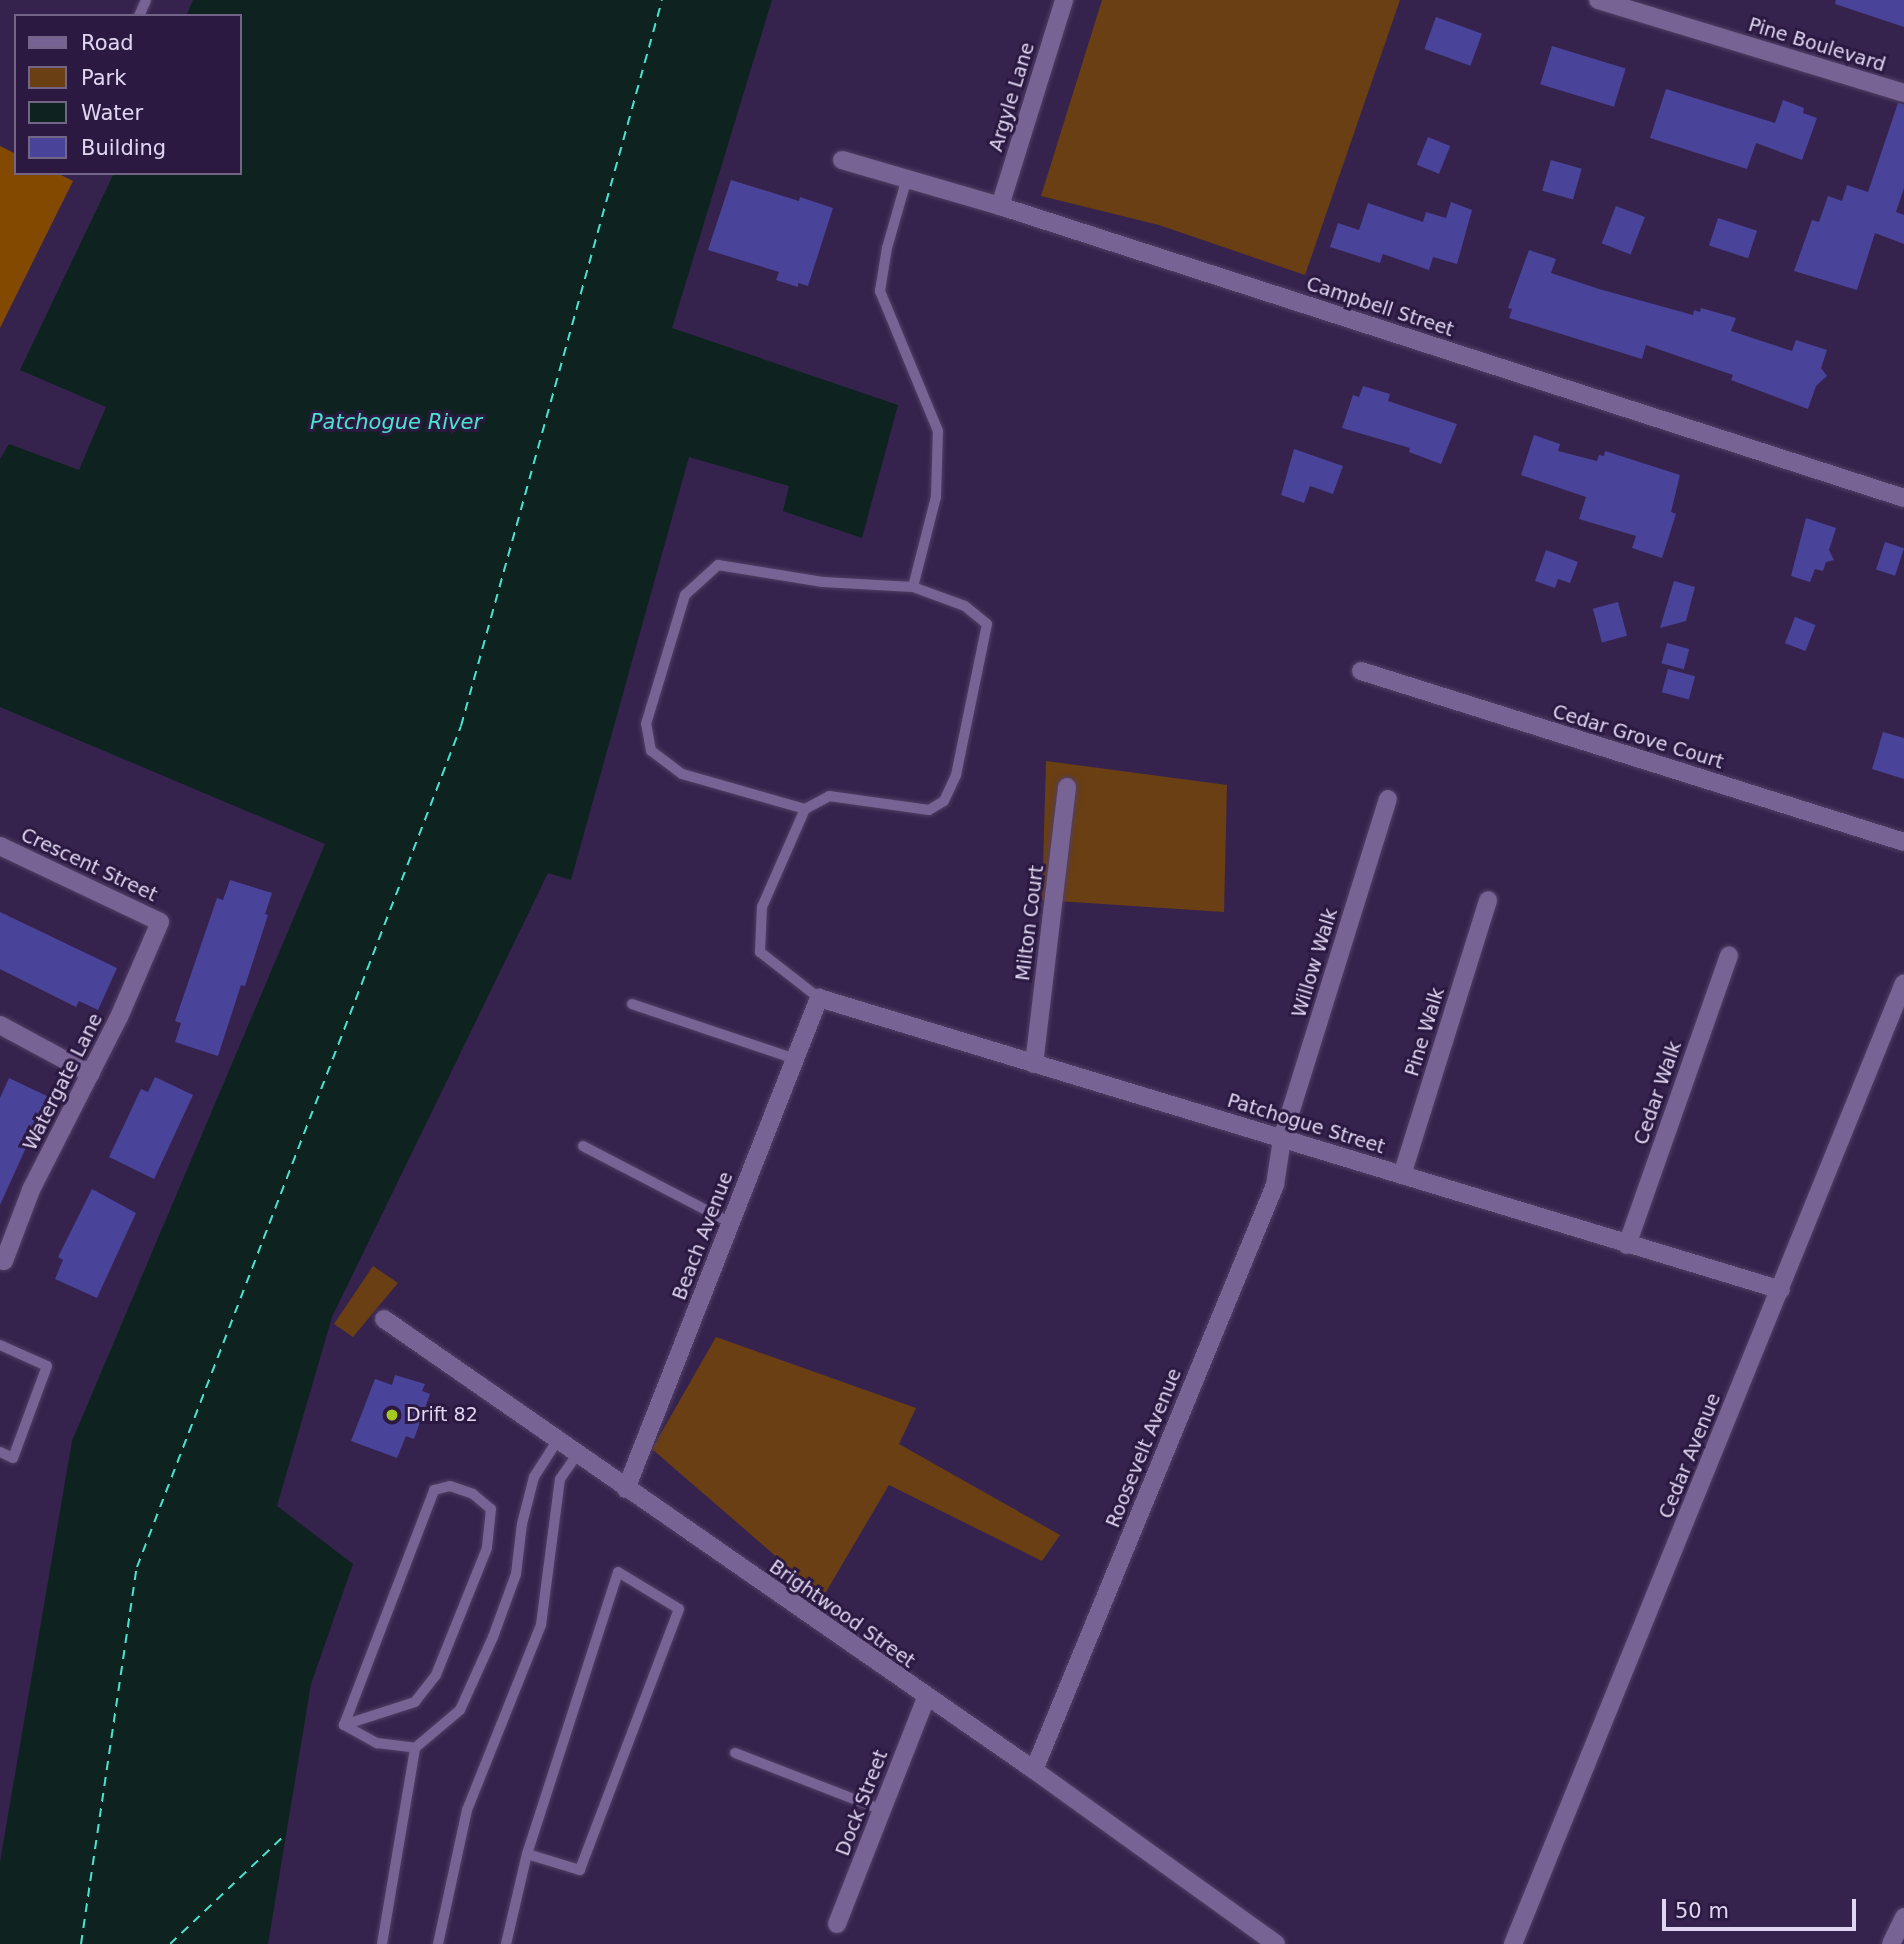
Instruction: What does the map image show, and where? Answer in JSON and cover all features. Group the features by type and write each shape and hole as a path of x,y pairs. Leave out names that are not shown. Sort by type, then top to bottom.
{"street":[{"name":"Argyle Lane","path":"1000,206 1064,0"},
{"name":"Pine Boulevard","path":"1598,0 1904,93"},
{"name":"Campbell Street","path":"842,160 1000,206 1904,498"},
{"name":"Cedar Grove Court","path":"1361,671 1904,842"},
{"name":"Milton Court","path":"1034,1064 1067,787"},
{"name":"Willow Walk","path":"1282,1139 1388,799"},
{"name":"Crescent Street","path":"0,846 160,922"},
{"name":"Pine Walk","path":"1402,1175 1488,900"},
{"name":"Watergate Lane","path":"4,1261 31,1190 91,1074 160,922"},
{"name":"Cedar Walk","path":"1627,1245 1729,955"},
{"name":"Cedar Avenue","path":"1513,1944 1904,983"},
{"name":"Patchogue Street","path":"819,998 1781,1290"},
{"name":"Beach Avenue","path":"626,1489 819,998"},
{"path":"0,1025 91,1074"},
{"name":"Roosevelt Avenue","path":"1034,1770 1275,1185 1282,1139"},
{"name":"Brightwood Street","path":"384,1319 926,1698 1034,1770 1276,1944"},
{"name":"Dock Street","path":"837,1924 926,1698"},
{"path":"1891,1944 1904,1917"}],"lane":[{"path":"907,178 887,248 880,291 938,431 936,497 913,587"},
{"path":"805,809 682,774 651,751 646,724 685,595 718,565 823,582 913,587 965,606 987,624 956,775 944,801 929,810 829,796 805,809 762,907 760,952 819,998"},
{"path":"632,1004 795,1059"},
{"path":"583,1146 731,1223"},
{"path":"0,1345 47,1366 13,1458 0,1452"},
{"path":"382,1944 415,1748 460,1710 493,1637 516,1574 522,1524 534,1477 557,1441"},
{"path":"438,1944 467,1810 541,1625 560,1479 577,1455"},
{"path":"450,1486 473,1494 491,1509 486,1548 436,1675 415,1702 344,1725 434,1490 450,1486"},
{"path":"506,1944 527,1854 618,1572 679,1609 580,1870 527,1854"},
{"path":"344,1725 377,1743 415,1748"},
{"path":"735,1753 882,1810"}],"green space":[{"path":"1102,0 1400,0 1305,275 1159,225 1041,196"},
{"path":"1046,761 1227,785 1224,912 1042,900"},
{"path":"373,1266 398,1283 353,1337 334,1324"},
{"path":"716,1337 916,1408 899,1444 1060,1535 1042,1561 889,1485 823,1597 652,1449"}],"shaded area":[{"path":"0,146 14,153 14,175 61,175 73,181 0,328"}],"water":[{"name":"Patchogue River","path":"193,0 772,0 672,328 898,405 862,538 783,511 789,486 689,457 571,880 548,873 332,1317 277,1506 353,1564 311,1684 268,1944 0,1944 0,1862 72,1441 325,844 0,707 0,459 9,444 79,470 106,407 20,370 113,175 242,175 242,14 187,14"}],"building":[{"path":"1836,0 1904,0 1904,27 1835,4"},
{"path":"1436,17 1482,34 1470,66 1424,49"},
{"path":"1552,46 1626,69 1614,107 1540,84"},
{"path":"1666,89 1775,123 1783,100 1804,108 1803,113 1817,118 1802,160 1756,143 1747,169 1650,138"},
{"path":"1898,103 1904,104 1904,188 1896,212 1904,215 1904,244 1875,233 1857,290 1794,271 1812,220 1819,222 1828,196 1842,201 1847,185 1868,192"},
{"path":"1428,137 1450,146 1439,174 1417,165"},
{"path":"1551,160 1582,169 1573,200 1542,191"},
{"path":"731,180 799,201 800,197 833,208 808,286 798,283 798,287 776,280 779,272 708,250"},
{"path":"1451,202 1472,210 1457,264 1433,257 1429,270 1383,254 1380,263 1330,247 1338,223 1359,230 1368,203 1423,222 1426,212 1446,218"},
{"path":"1616,206 1645,217 1631,254 1602,243"},
{"path":"1718,218 1757,231 1748,258 1709,246"},
{"path":"1529,250 1556,259 1551,273 1693,315 1694,310 1700,312 1701,308 1736,318 1731,331 1792,351 1796,340 1827,350 1821,368 1827,376 1816,386 1808,409 1731,380 1733,375 1646,345 1642,359 1509,318 1512,309 1508,308"},
{"path":"1363,386 1390,394 1388,401 1457,424 1441,464 1409,452 1410,448 1342,428 1353,395 1359,397"},
{"path":"1534,435 1560,444 1558,451 1597,461 1599,455 1604,456 1605,451 1680,475 1671,512 1676,514 1662,558 1632,548 1636,536 1579,519 1586,497 1521,475"},
{"path":"1294,449 1343,466 1333,494 1310,486 1304,503 1281,495"},
{"path":"1806,518 1836,528 1829,550 1834,560 1826,562 1823,571 1815,569 1810,582 1791,576"},
{"path":"1885,542 1904,548 1895,576 1876,570"},
{"path":"1546,550 1578,562 1570,583 1558,579 1555,588 1535,581"},
{"path":"1674,581 1695,587 1686,621 1660,628"},
{"path":"1618,602 1627,636 1602,643 1593,609"},
{"path":"1795,617 1816,625 1806,651 1785,643"},
{"path":"1667,643 1689,649 1684,669 1662,663"},
{"path":"1668,669 1695,676 1689,699 1662,692"},
{"path":"1883,732 1904,738 1904,779 1872,769"},
{"path":"230,880 272,893 265,914 268,915 245,986 241,985 218,1056 175,1042 181,1023 175,1021 217,898 223,900"},
{"path":"0,912 117,968 98,1010 79,1001 76,1007 0,969"},
{"path":"155,1077 193,1095 154,1179 109,1157 141,1089 148,1092"},
{"path":"9,1078 49,1097 0,1205 0,1098"},
{"path":"92,1189 136,1213 97,1298 55,1279 63,1260 58,1257"},
{"name":"Drift 82","path":"395,1375 425,1384 422,1391 430,1394 414,1439 406,1436 397,1458 351,1441 375,1379 392,1385"}],"ferry route":[{"path":"81,1944 137,1567 461,726 662,0"},
{"path":"170,1944 285,1835"}],"place":[{"name":"Drift 82","path":"392,1415"}]}
